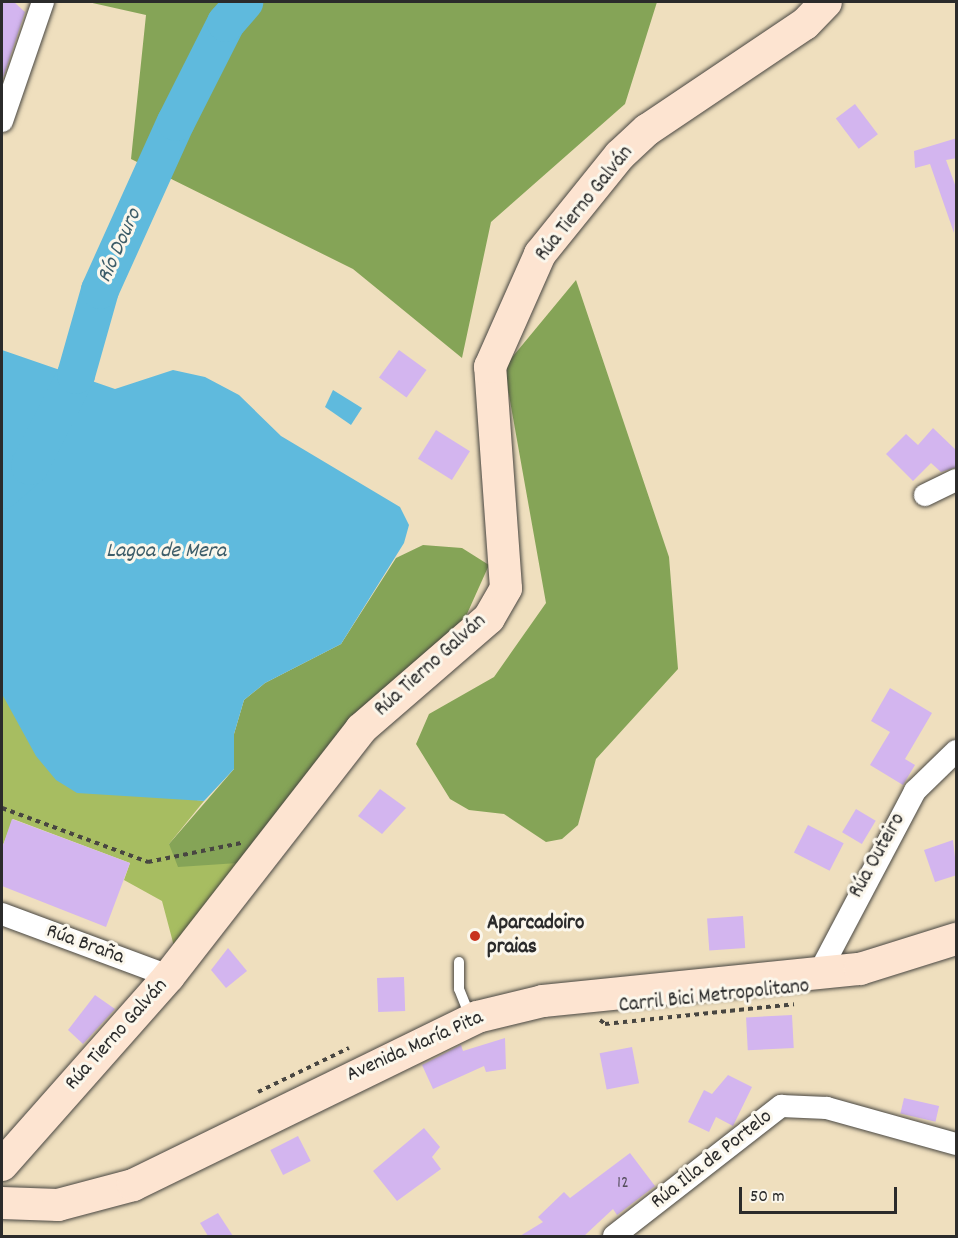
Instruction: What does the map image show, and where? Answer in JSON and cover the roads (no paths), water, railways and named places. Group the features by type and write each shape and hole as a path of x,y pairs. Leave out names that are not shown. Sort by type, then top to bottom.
{"street":[{"path":"2,121 43,2"},
{"name":"Rúa Tierno Galván","path":"2,1165 169,976 361,729 489,618 506,588 490,367 540,254 620,155 647,130 805,24 826,2"},
{"path":"925,495 957,480"},
{"name":"Rúa Outeiro","path":"818,975 915,791 957,751"},
{"name":"Rúa Braña","path":"2,914 169,976"},
{"name":"Avenida María Pita","path":"2,1203 58,1205 133,1185 471,1019 543,1001 818,975 890,963 957,939"},
{"name":"Rúa Illa de Portelo","path":"614,1236 781,1106 827,1107 957,1144"}],"lane":[{"path":"459,962 459,989 471,1019"}],"water":[{"name":"Lagoa de Mera","path":"2,350 115,389 173,370 205,377 239,395 281,436 400,507 409,525 404,543 341,644 265,683 244,700 234,734 234,769 204,801 77,793 56,780 36,756 2,694"},
{"path":"333,390 362,408 351,425 325,407"}],"waterway":[{"name":"Río Douro","path":"2,490 30,466 76,375 100,290 176,122 226,23 244,2"}],"place":[{"name":"Aparcadoiro praias","path":"475,936"}]}
